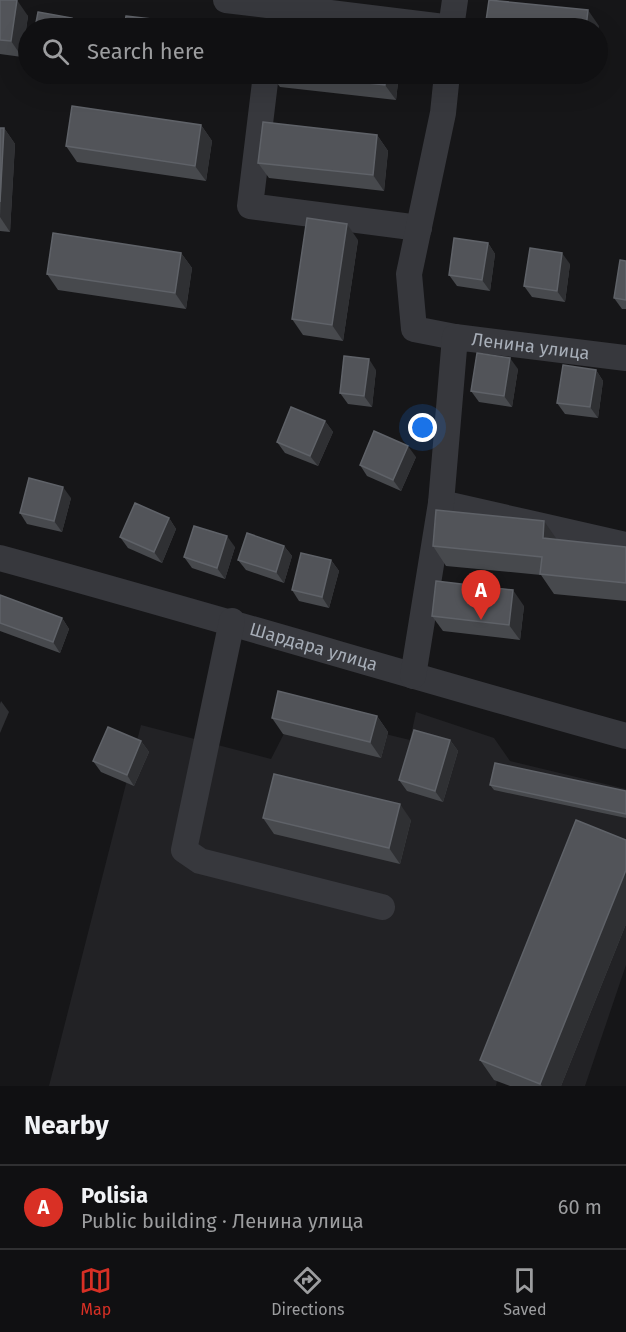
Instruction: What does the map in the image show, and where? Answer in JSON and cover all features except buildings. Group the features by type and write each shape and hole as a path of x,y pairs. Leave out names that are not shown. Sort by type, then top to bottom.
{"street":[{"path":"226,0 274,11 347,18"},
{"path":"453,18 455,0"},
{"path":"265,84 249,206 419,228"},
{"path":"446,84 443,112 409,274 414,329 455,337"},
{"name":"Ленина улица","path":"413,676 441,503 455,337 626,358"},
{"path":"441,503 626,545"},
{"name":"Шардара улица","path":"0,558 232,621 413,676 626,736"},
{"path":"232,621 184,850 200,861 382,907"}],"shaded area":[{"path":"295,712 410,740 416,712 494,738 510,761 626,789 626,965 585,1086 522,1086 498,1076 496,1086 49,1086 141,725 271,759"}],"place":[{"name":"Polisia","path":"481,620"}]}
